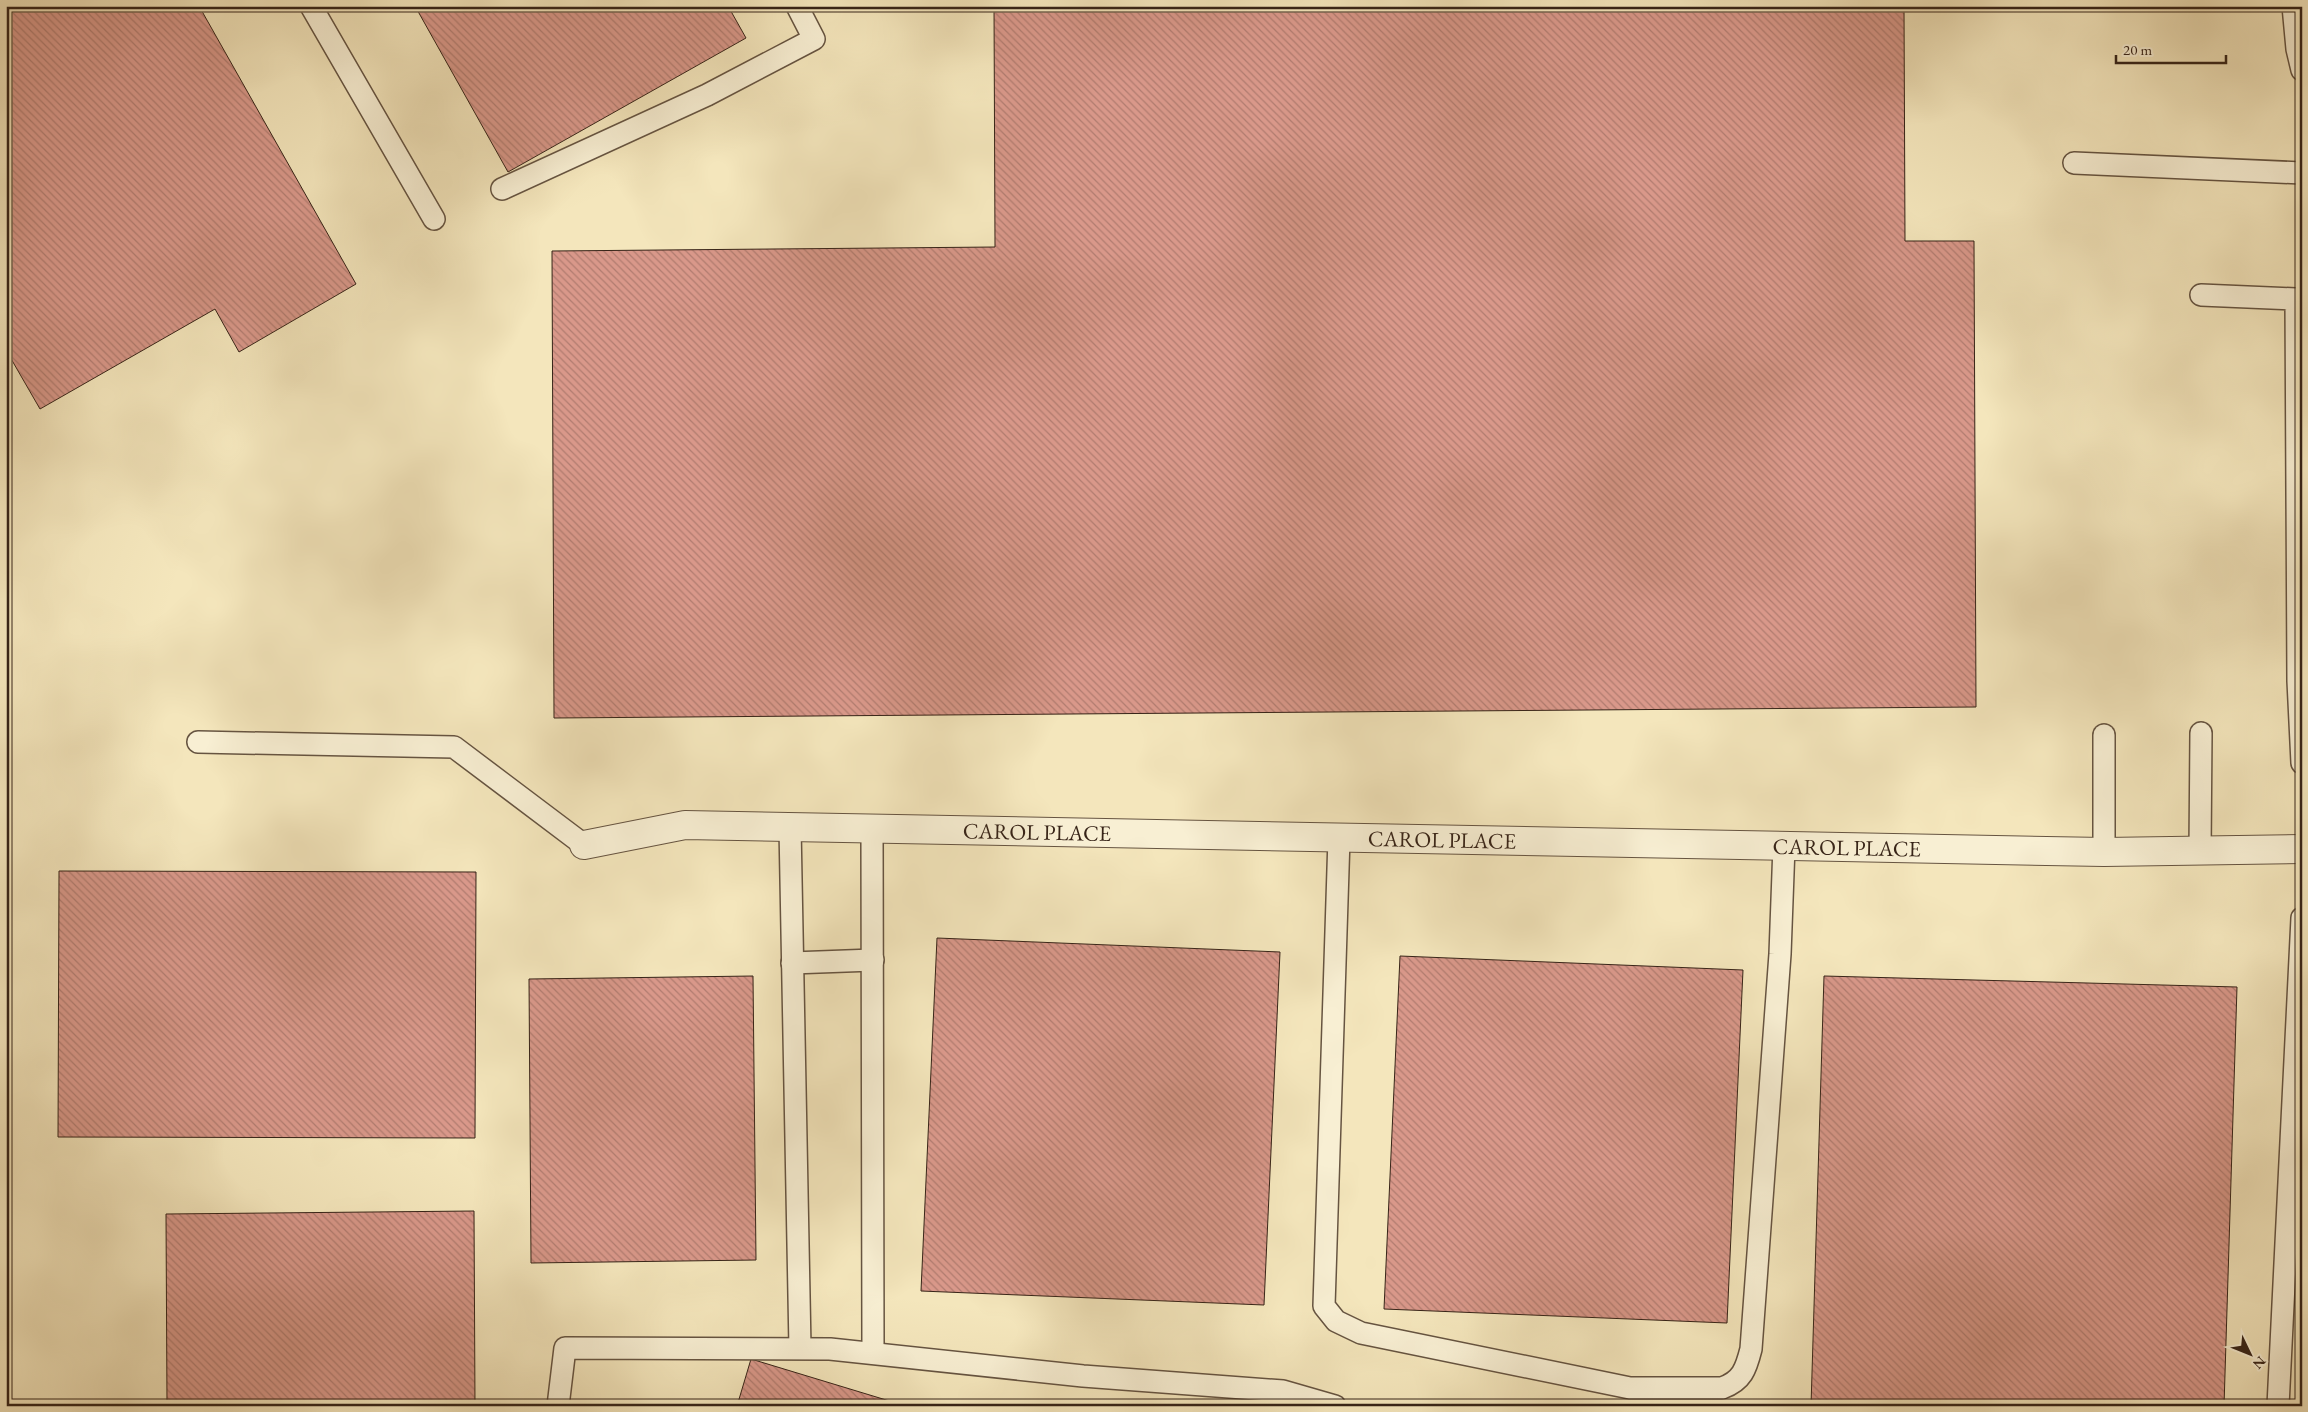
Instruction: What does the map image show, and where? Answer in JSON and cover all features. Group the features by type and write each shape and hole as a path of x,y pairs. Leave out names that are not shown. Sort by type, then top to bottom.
{"street":[{"name":"CAROL PLACE","path":"584,845 685,825 2104,852 2302,849"}],"lane":[{"path":"311,6 434,219"},
{"path":"502,189 707,95 814,39 797,6"},
{"path":"2293,6 2296,49 2302,70"},
{"path":"2074,163 2302,173"},
{"path":"2201,295 2299,299 2298,681 2302,763"},
{"path":"2200,852 2201,733"},
{"path":"2104,735 2104,852"},
{"path":"198,742 454,746 584,845"},
{"path":"790,827 800,1348"},
{"path":"872,828 873,1353"},
{"path":"1338,838 1324,1306 1336,1321 1361,1333 1630,1388 1722,1388 1734,1384 1746,1367 1752,1349 1779,964 1784,846"},
{"path":"2278,1406 2302,918"},
{"path":"792,963 872,960"},
{"path":"558,1406 565,1348 800,1348 873,1353 1083,1376 1283,1392 1335,1406"}],"building":[{"path":"6,6 199,6 356,284 239,352 215,309 40,409 6,350"},
{"path":"415,6 728,6 746,38 508,172"},
{"path":"994,6 1904,6 1905,241 1974,241 1976,707 554,718 552,251 995,247"},
{"path":"59,871 476,872 475,1138 58,1137"},
{"path":"937,938 1280,952 1264,1305 921,1291"},
{"path":"1400,956 1743,970 1727,1323 1384,1309"},
{"path":"753,976 756,1260 531,1263 529,979"},
{"path":"1824,976 2237,987 2224,1406 1811,1406"},
{"path":"474,1211 475,1406 167,1406 166,1214"},
{"path":"751,1359 906,1406 737,1406"}]}
